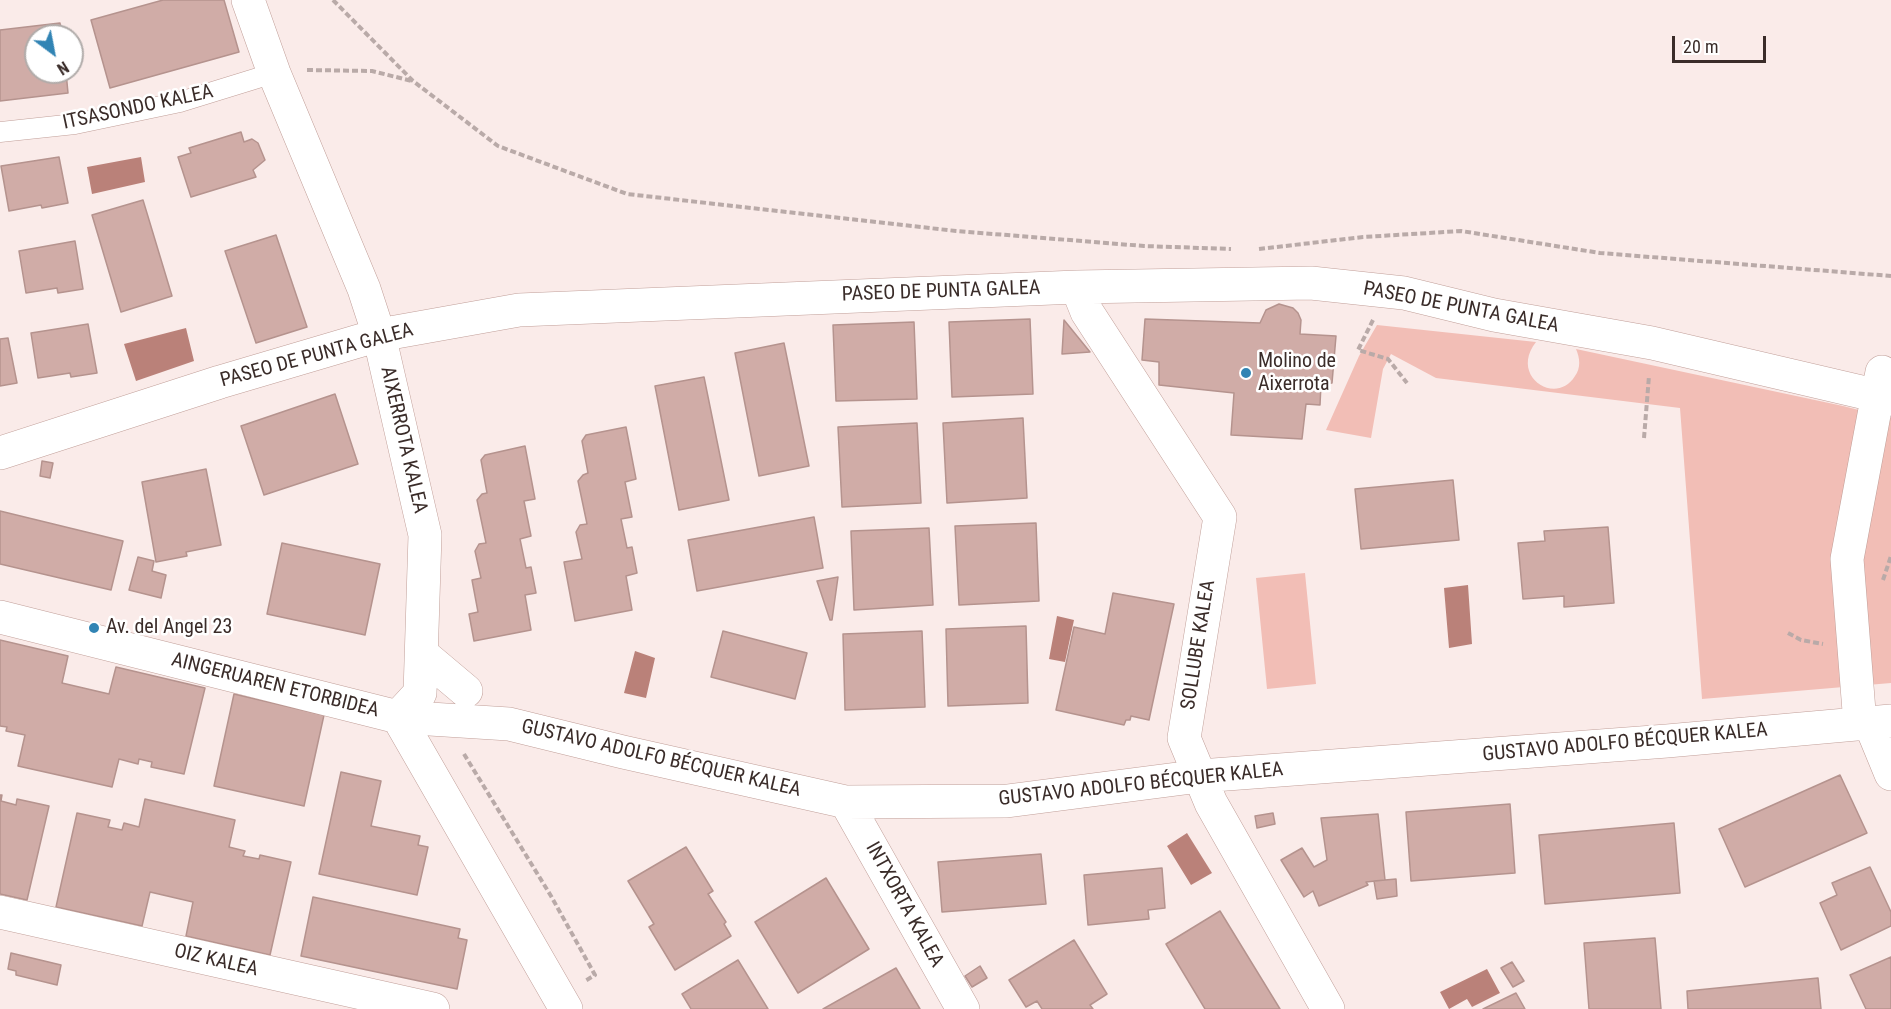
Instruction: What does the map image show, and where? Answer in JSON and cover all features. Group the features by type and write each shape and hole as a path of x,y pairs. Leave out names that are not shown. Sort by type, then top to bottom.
{"street":[{"name":"AIXERROTA KALEA","path":"248,0 274,73 364,289 379,335 425,534 420,693 398,717"},
{"name":"PASEO DE PUNTA GALEA","path":"0,453 220,382 379,335 519,310 1077,287 1311,283 1404,293 1494,315 1558,336 1652,343 1883,389"},
{"name":"SOLLUBE KALEA","path":"1077,287 1087,312 1220,517 1184,738 1211,803 1328,1009"},
{"path":"1883,389 1847,559 1874,723 1891,774"},
{"name":"AINGERUAREN ETORBIDEA","path":"0,617 398,717 566,1009"},
{"path":"422,654 466,691"},
{"name":"GUSTAVO ADOLFO BÉCQUER KALEA","path":"398,717 509,724 846,802 1007,801 1200,776 1874,723"},
{"name":"INTXORTA KALEA","path":"846,802 963,1009"},
{"name":"OIZ KALEA","path":"0,912 432,1009"}],"lane":[{"name":"ITSASONDO KALEA","path":"0,132 75,124 180,102 274,73"}],"path":[{"path":"333,0 413,81 498,146 627,194 956,231 1144,246 1239,249"},
{"path":"274,73 354,69 384,73 413,81"},
{"path":"1251,250 1363,237 1461,231 1600,253 1891,276"},
{"path":"1388,291 1358,350 1388,359 1407,383"},
{"path":"1644,438 1652,343"},
{"path":"465,746 464,756 490,792 595,975"}],"shaded area":[{"path":"141,157 145,182 92,194 87,167"},
{"path":"1377,325 1536,342 1529,354 1528,366 1531,376 1547,388 1557,389 1567,385 1575,376 1579,363 1576,349 1891,418 1891,683 1702,699 1680,408 1436,378 1391,354 1383,369 1371,438 1326,430 1359,356"},
{"path":"186,328 194,361 136,381 124,344"},
{"path":"1305,573 1316,684 1267,689 1256,578"},
{"path":"1468,585 1472,644 1449,648 1444,588"},
{"path":"1057,616 1074,620 1065,662 1049,659"},
{"path":"635,651 655,658 646,698 624,693"},
{"path":"1187,833 1212,873 1191,885 1167,846"},
{"path":"1487,969 1500,993 1472,1007 1467,999 1449,1009 1440,992"}],"building":[{"path":"163,0 224,0 239,52 110,88 91,20"},
{"path":"24,27 24,84 67,84 68,93 0,101 0,30"},
{"path":"241,132 244,142 252,139 258,143 265,160 253,170 256,177 191,197 178,157 191,153 189,148"},
{"path":"59,157 68,203 9,211 1,166"},
{"path":"143,200 172,296 121,312 92,215"},
{"path":"276,235 307,327 256,343 225,251"},
{"path":"75,241 83,289 58,293 57,288 26,293 19,251"},
{"name":"Molino de Aixerrota","path":"1279,304 1293,308 1298,313 1301,320 1300,334 1336,336 1332,383 1321,384 1320,405 1306,404 1302,439 1231,435 1234,393 1159,385 1159,362 1142,360 1145,319 1260,323 1266,310"},
{"path":"1030,319 1033,394 952,397 949,322"},
{"path":"1064,320 1090,352 1062,354"},
{"path":"914,322 917,399 836,401 833,325"},
{"path":"88,324 97,373 71,377 70,373 38,378 31,333"},
{"path":"8,338 17,383 0,386 0,339"},
{"path":"784,343 809,466 759,476 735,353"},
{"path":"704,377 729,500 679,510 655,386"},
{"path":"335,394 358,464 264,495 241,426"},
{"path":"1023,418 1027,498 947,503 943,423"},
{"path":"917,423 921,503 842,507 838,427"},
{"path":"626,427 636,479 625,482 632,517 621,519 627,548 632,547 637,573 626,576 632,610 575,621 564,562 582,559 576,532 580,525 587,524 578,481 588,473 582,441 586,435"},
{"path":"525,446 535,499 524,501 531,536 520,539 526,568 531,567 536,593 525,595 531,630 474,641 469,614 478,612 472,580 481,578 475,551 479,544 486,543 477,500 482,494 487,493 481,460 485,455"},
{"path":"42,461 53,463 50,478 40,476"},
{"path":"206,469 221,545 186,552 187,556 156,562 142,482"},
{"path":"1453,480 1459,540 1361,549 1355,489"},
{"path":"0,511 123,541 111,590 0,564"},
{"path":"814,517 823,568 697,591 688,540"},
{"path":"1036,523 1039,601 959,605 955,526"},
{"path":"1608,527 1614,603 1564,607 1564,596 1523,599 1518,543 1545,541 1544,531"},
{"path":"929,528 933,605 854,610 851,531"},
{"path":"282,543 380,564 365,635 267,614"},
{"path":"138,557 154,561 152,571 166,575 161,598 129,590"},
{"path":"838,577 832,620 830,620 817,581"},
{"path":"1113,593 1174,604 1149,720 1131,716 1124,725 1056,710 1074,627 1105,634"},
{"path":"1026,626 1028,703 948,706 946,629"},
{"path":"723,631 807,653 795,699 711,677"},
{"path":"922,631 925,707 845,710 843,634"},
{"path":"0,640 68,656 62,683 109,694 116,667 205,688 184,774 151,767 152,762 139,759 138,764 119,759 112,787 18,766 25,735 6,731 7,727 0,726"},
{"path":"234,694 324,715 304,806 214,786"},
{"path":"341,772 381,781 371,826 420,836 418,845 428,847 417,895 319,874"},
{"path":"1840,775 1867,833 1745,887 1719,829"},
{"path":"0,795 2,795 1,801 16,805 17,799 49,806 27,900 0,894"},
{"path":"145,799 235,820 229,847 245,851 243,856 259,859 260,855 291,862 270,955 186,936 193,902 150,892 142,926 56,907 77,813 110,820 108,827 122,830 124,823 139,827"},
{"path":"1510,804 1515,873 1411,881 1406,812"},
{"path":"1273,813 1275,824 1257,828 1255,816"},
{"path":"1378,814 1385,880 1366,882 1368,885 1319,906 1313,891 1304,897 1281,860 1302,848 1314,867 1327,860 1321,818"},
{"path":"1674,823 1680,893 1545,904 1539,835"},
{"path":"686,847 713,891 708,894 726,922 724,924 731,936 675,970 649,927 654,924 628,881"},
{"path":"1041,854 1046,904 942,912 938,862"},
{"path":"1870,867 1891,912 1891,926 1841,950 1820,903 1837,895 1832,883"},
{"path":"1162,868 1165,908 1148,910 1149,919 1088,925 1084,875"},
{"path":"826,878 869,949 798,993 755,922"},
{"path":"1396,879 1397,896 1377,899 1374,881"},
{"path":"313,897 460,929 458,938 467,940 457,989 301,956"},
{"path":"1220,911 1280,1009 1205,1009 1166,944"},
{"path":"1655,938 1661,1009 1589,1009 1584,943"},
{"path":"1074,940 1107,994 1090,1005 1093,1009 1042,1009 1037,1001 1026,1007 1009,980"},
{"path":"11,953 61,965 57,985 16,975 16,971 8,969"},
{"path":"1891,957 1891,1009 1866,1009 1850,975"},
{"path":"738,960 768,1009 691,1009 682,994"},
{"path":"1512,962 1524,981 1513,987 1501,968"},
{"path":"980,966 987,978 972,987 965,976"},
{"path":"896,968 920,1009 823,1009"},
{"path":"1818,978 1821,1009 1688,1009 1687,991"},
{"path":"1516,993 1525,1009 1483,1009"}],"place":[{"name":"Molino de Aixerrota","path":"1246,373"},
{"name":"Av. del Angel 23","path":"94,628"}]}
